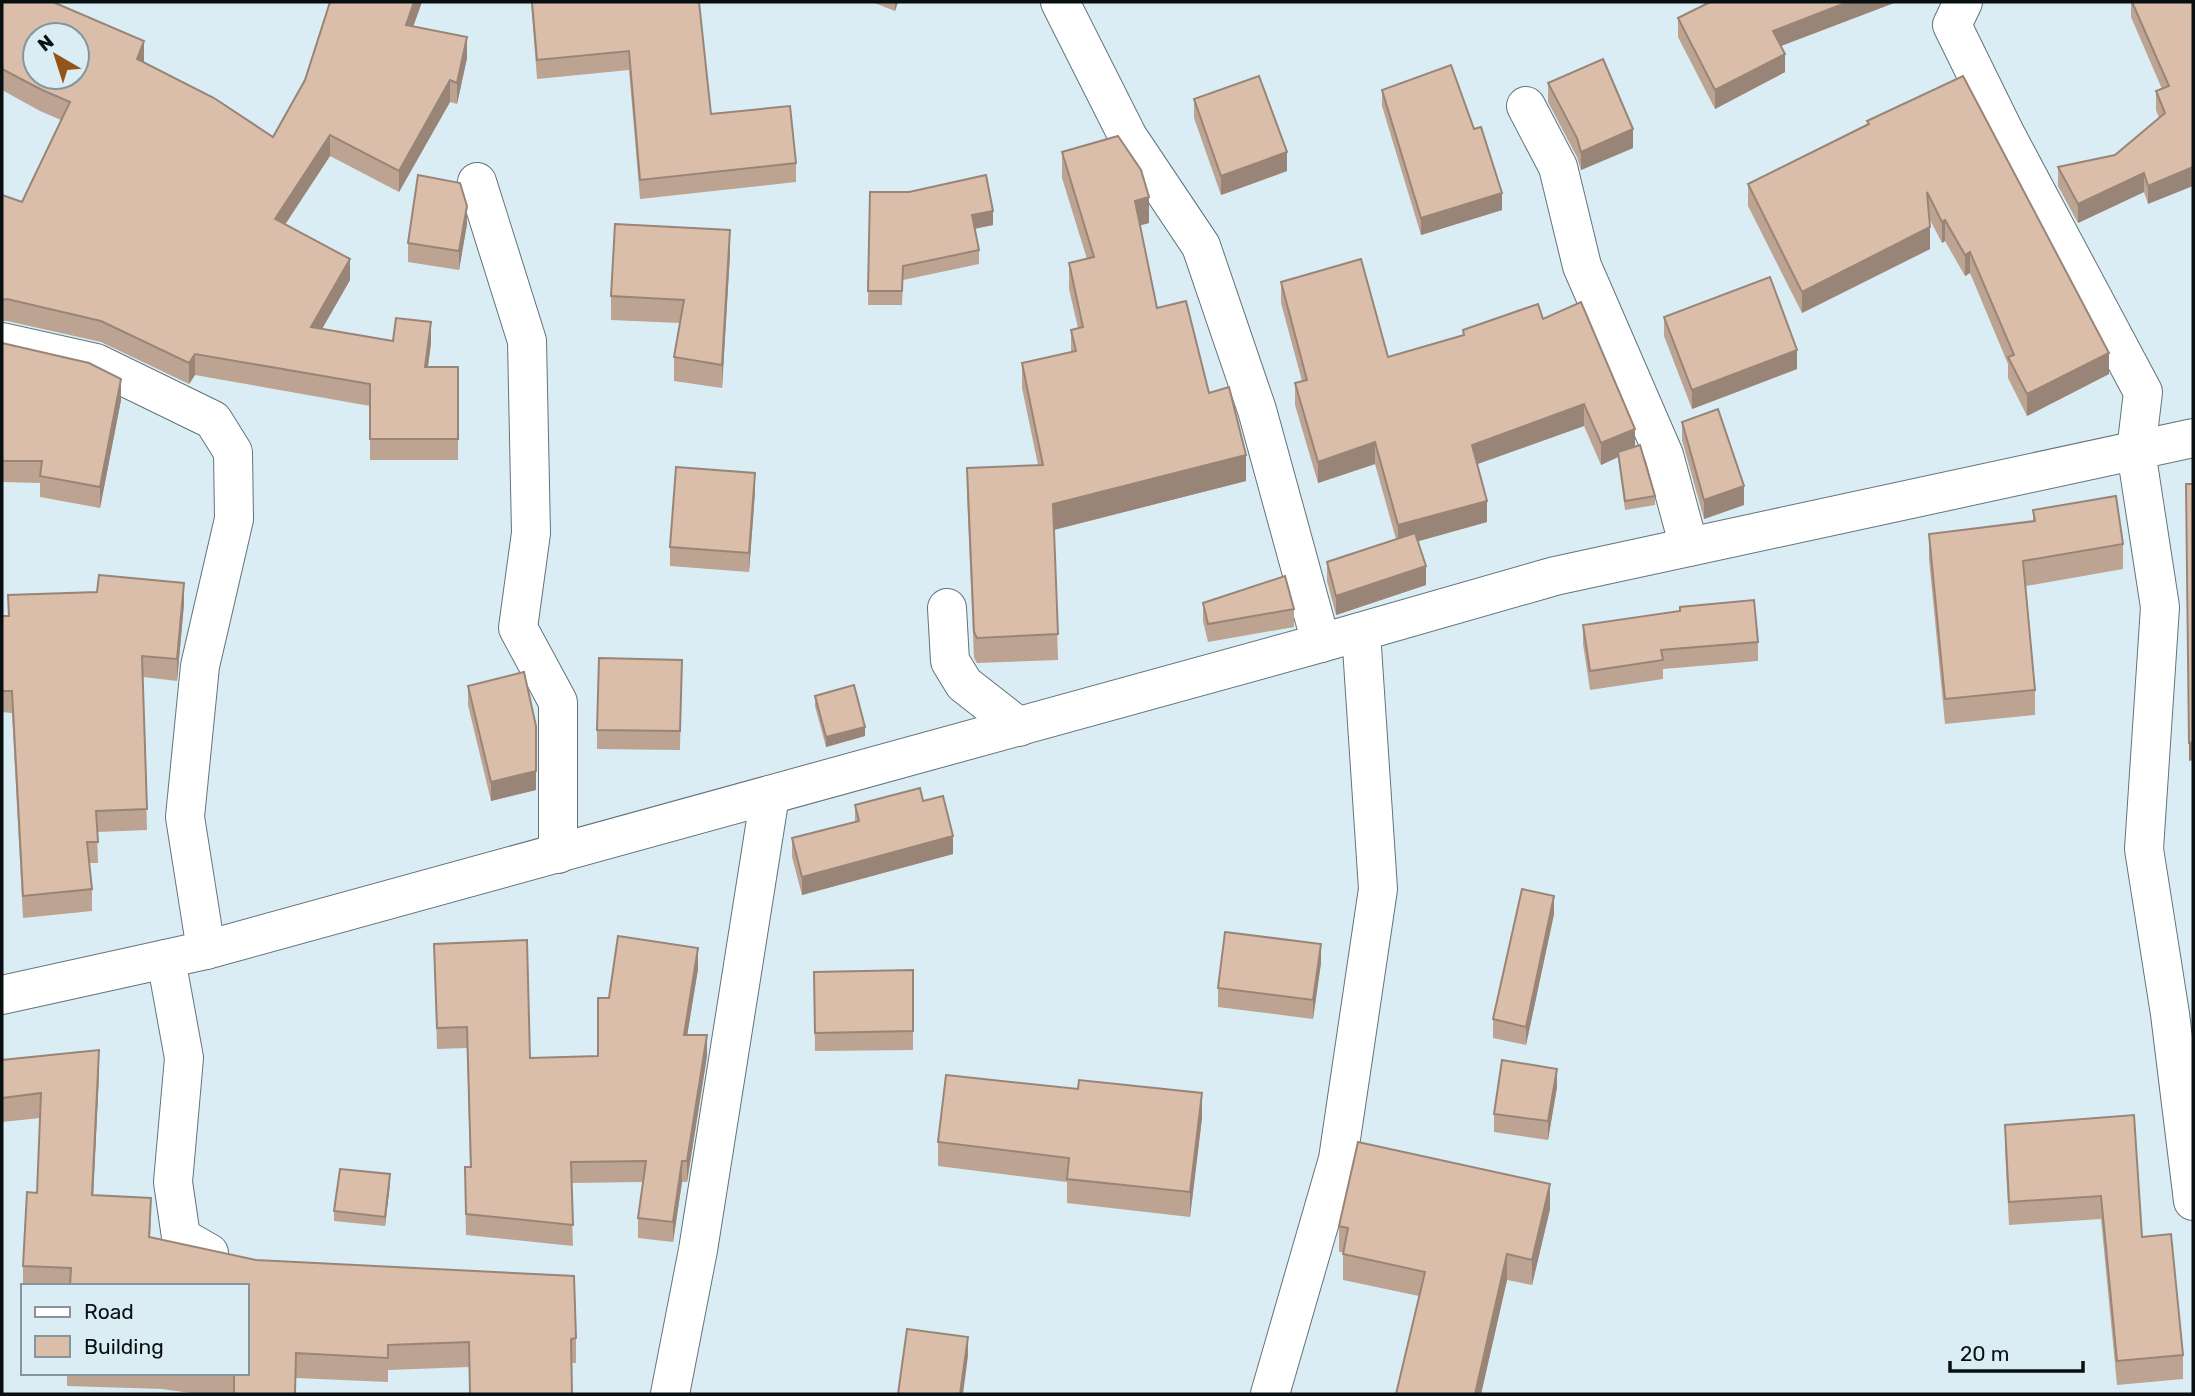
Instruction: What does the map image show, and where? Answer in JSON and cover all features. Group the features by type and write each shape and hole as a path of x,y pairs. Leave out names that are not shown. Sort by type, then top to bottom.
{"street":[{"path":"1060,2 1128,137 1201,246 1257,410 1321,643"},
{"path":"1963,2 1952,24 2006,135 2143,392 2136,451 2160,607 2144,849 2170,1014 2193,1201"},
{"path":"1526,106 1558,167 1582,267 1664,455 1689,547"},
{"path":"477,181 527,341 531,533 518,628 558,702 558,854"},
{"path":"2,341 96,363 213,420 233,452 234,519 200,666 185,817 206,950"},
{"path":"2,995 206,950 1019,727 1555,576 2193,438"},
{"path":"947,608 950,661 964,684 1019,727"},
{"path":"1270,1394 1338,1159 1378,889 1361,632"},
{"path":"670,1394 698,1250 771,795"},
{"path":"166,958 184,1058 174,1196 181,1237 209,1253"}],"building":[{"path":"2,2 53,2 144,41 137,59 214,98 273,137 305,80 330,2 414,2 406,25 467,37 457,83 450,80 399,171 330,135 275,219 350,259 311,327 393,341 396,318 431,322 425,367 458,367 458,439 370,439 370,384 195,354 189,363 101,321 2,300 2,195 22,202 70,102 45,91 91,91 91,21 21,21 21,79 2,69"},
{"path":"532,2 699,2 711,114 790,106 796,163 640,180 629,51 537,60"},
{"path":"1710,2 1848,2 1773,31 1785,54 1715,90 1678,18"},
{"path":"2132,2 2193,2 2193,167 2148,186 2144,173 2078,204 2058,167 2115,155 2165,113 2156,91 2169,86"},
{"path":"1603,59 1633,129 1581,152 1577,138 1548,83"},
{"path":"1451,65 1474,129 1481,127 1502,193 1421,218 1382,90"},
{"path":"1259,76 1287,152 1221,176 1194,99"},
{"path":"1963,76 2109,353 2027,394 2008,357 2014,355 1970,252 1965,255 1945,220 1942,222 1927,192 1930,227 1802,292 1748,184 1869,124 1867,121"},
{"path":"1118,136 1141,170 1149,197 1135,201 1157,308 1186,301 1209,393 1229,387 1246,455 1053,504 1058,634 977,638 974,632 967,468 1043,465 1022,363 1076,351 1071,330 1083,327 1069,263 1094,257 1062,152"},
{"path":"418,175 460,183 467,206 459,251 408,243"},
{"path":"986,175 993,211 972,215 979,250 903,266 902,291 868,291 870,192 909,192"},
{"path":"615,224 730,230 722,365 674,357 684,300 611,296"},
{"path":"1361,259 1388,357 1464,335 1463,330 1538,304 1543,319 1581,302 1635,429 1601,443 1584,404 1472,445 1487,501 1398,525 1375,442 1318,462 1295,383 1307,380 1281,282"},
{"path":"1770,277 1797,350 1692,390 1664,317"},
{"path":"2,343 89,363 121,379 100,487 40,476 42,461 2,461"},
{"path":"1718,409 1744,486 1704,500 1682,422"},
{"path":"1640,445 1655,496 1625,501 1618,452"},
{"path":"676,467 755,473 749,553 670,547"},
{"path":"2186,484 2193,484 2193,742 2189,743"},
{"path":"2116,496 2123,544 2023,561 2035,690 1945,699 1929,534 2035,521 2033,510"},
{"path":"1415,533 1426,566 1336,596 1327,562"},
{"path":"99,575 184,583 177,659 142,656 147,809 96,811 98,842 87,842 92,889 23,896 12,691 2,691 2,616 9,616 8,595 97,592"},
{"path":"1285,576 1294,609 1208,624 1203,603"},
{"path":"1754,600 1758,642 1661,650 1663,660 1590,671 1583,625 1680,611 1680,607"},
{"path":"599,658 682,660 680,731 597,730"},
{"path":"524,672 536,726 536,771 491,782 468,686"},
{"path":"854,685 865,727 826,737 815,696"},
{"path":"920,788 923,801 943,796 953,836 802,877 792,838 859,821 855,805"},
{"path":"1522,889 1554,896 1526,1027 1493,1019"},
{"path":"1225,932 1321,944 1313,1000 1218,988"},
{"path":"618,936 698,948 684,1035 707,1035 687,1161 682,1161 673,1222 638,1218 646,1161 571,1162 573,1225 466,1214 465,1167 471,1167 467,1027 437,1028 434,944 527,940 530,1058 598,1056 598,998 609,998"},
{"path":"913,970 913,1031 815,1033 814,972"},
{"path":"99,1050 92,1195 151,1198 149,1237 256,1260 574,1276 576,1338 571,1339 572,1394 470,1394 469,1342 388,1345 388,1358 296,1353 295,1394 234,1394 234,1375 248,1375 248,1284 70,1284 71,1268 23,1266 27,1192 37,1193 41,1093 2,1098 2,1060"},
{"path":"1502,1060 1557,1069 1548,1121 1494,1114"},
{"path":"946,1075 1078,1089 1079,1080 1202,1093 1190,1192 1067,1179 1069,1158 938,1142"},
{"path":"2134,1115 2142,1237 2171,1234 2183,1355 2117,1361 2101,1196 2009,1202 2005,1125"},
{"path":"1358,1142 1550,1184 1532,1260 1507,1254 1475,1394 1396,1394 1425,1272 1343,1254 1348,1228 1339,1226"},
{"path":"340,1169 390,1174 385,1217 334,1211"},
{"path":"907,1329 968,1337 960,1394 898,1394"}]}
